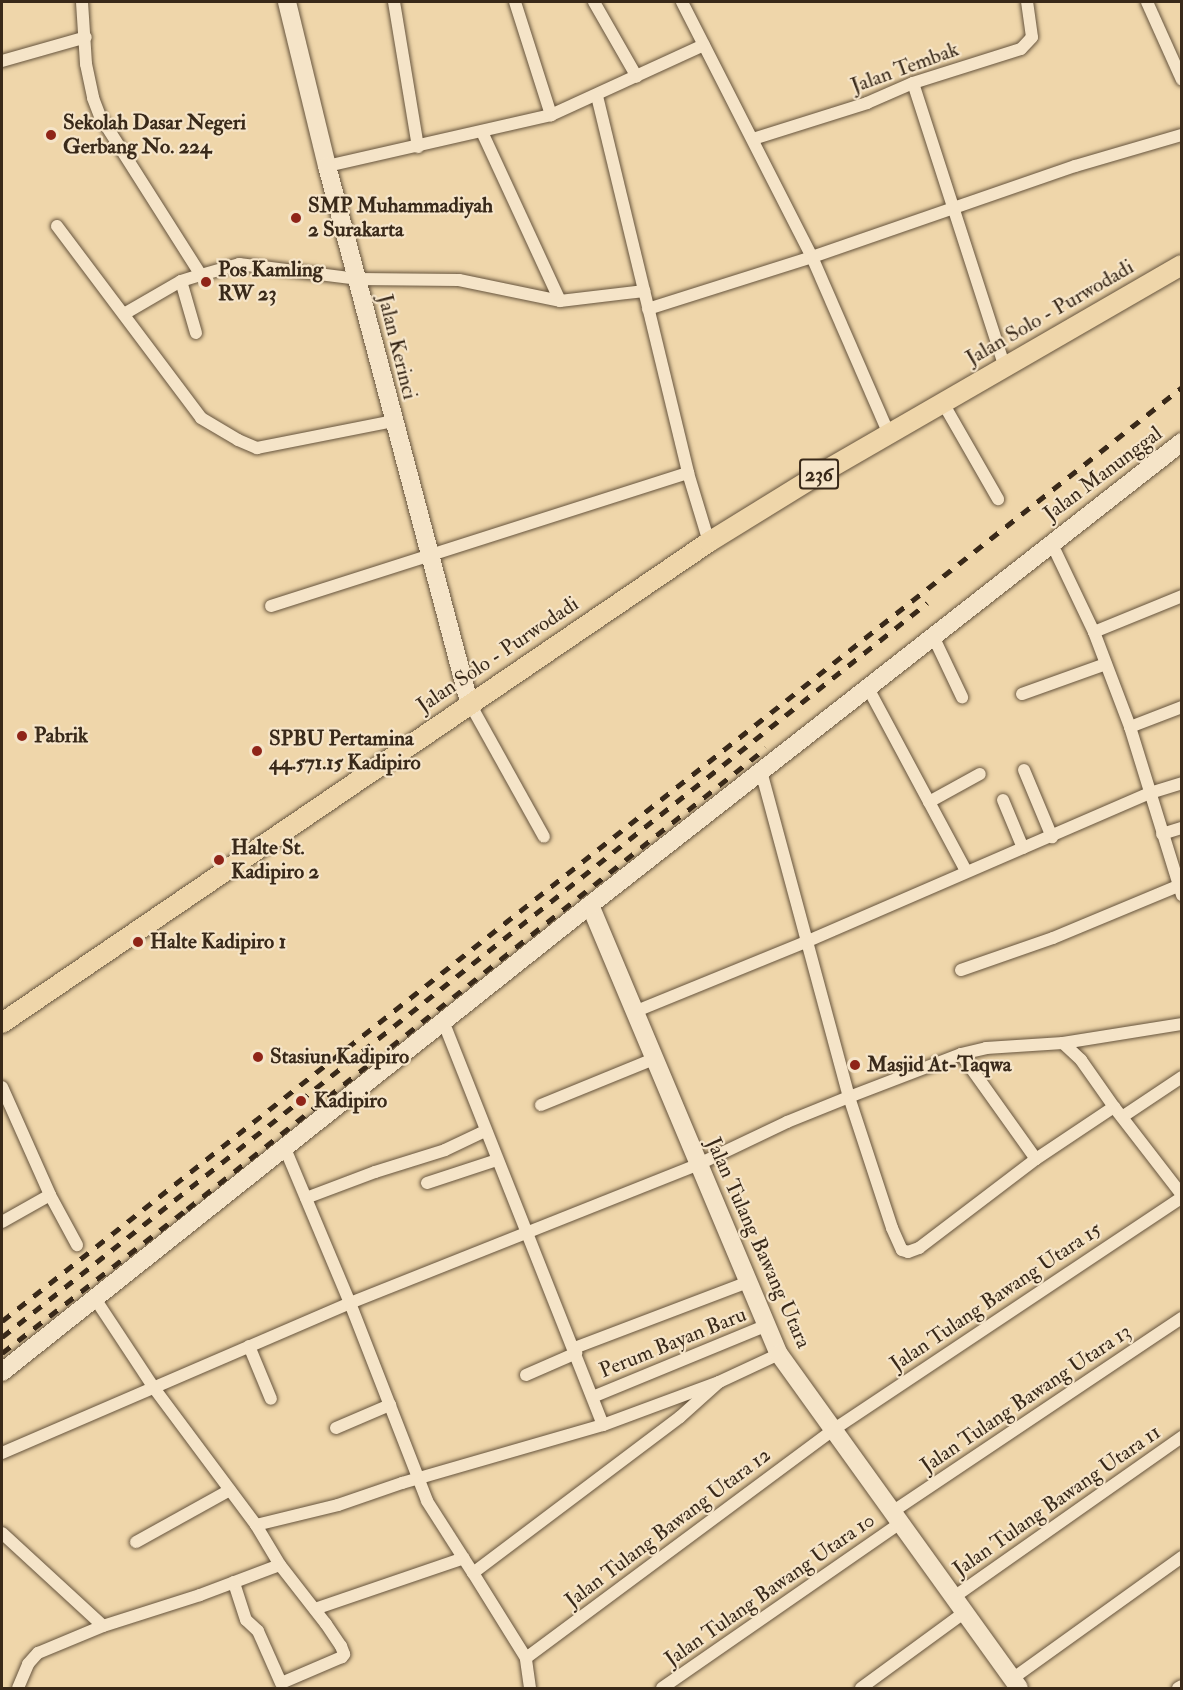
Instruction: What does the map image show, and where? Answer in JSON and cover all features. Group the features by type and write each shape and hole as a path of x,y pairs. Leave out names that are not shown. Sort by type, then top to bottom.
{"main road":[{"name":"Jalan Solo - Purwodadi","path":"2,1023 469,702 709,542 889,434 1182,265"}],"street":[{"path":"82,2 86,64 93,98 100,116 201,275"},
{"name":"Jalan Kerinci","path":"287,2 393,421 469,702"},
{"path":"394,2 418,147"},
{"path":"514,2 551,115"},
{"path":"594,2 637,77"},
{"path":"682,2 812,257 889,434"},
{"name":"Jalan Tembak","path":"753,139 867,103 914,83 1027,45 1032,37 1027,2"},
{"path":"1147,2 1182,80"},
{"path":"2,61 86,37"},
{"path":"327,166 551,115 597,96 704,45"},
{"path":"914,83 1005,367"},
{"path":"597,96 688,473 709,542"},
{"path":"482,132 560,301"},
{"path":"648,309 812,257 1075,166 1182,135"},
{"path":"57,226 201,418 257,448 393,421"},
{"path":"124,314 181,281 239,264 357,279 459,280 560,301 644,291"},
{"path":"181,281 196,333"},
{"path":"943,403 998,499"},
{"name":"Jalan Manunggal","path":"2,1372 284,1146 1051,542 1182,442"},
{"path":"271,606 688,473"},
{"path":"961,970 1180,890 1130,727 1094,632 1051,542"},
{"path":"1094,632 1182,596"},
{"path":"933,636 962,697"},
{"path":"1022,694 1106,664"},
{"path":"868,688 966,871"},
{"path":"469,702 544,837"},
{"path":"1130,727 1182,707"},
{"path":"1024,770 1052,837"},
{"path":"761,771 849,1097 892,1228 902,1250 908,1252 919,1248 1036,1159 1182,1077"},
{"path":"929,802 980,774"},
{"path":"634,1012 808,941 1150,793 1182,783"},
{"path":"1003,800 1023,848"},
{"path":"1162,834 1182,828"},
{"name":"Jalan Tulang Bawang Utara","path":"590,905 765,1326 779,1354 965,1612 1013,1685"},
{"path":"443,1021 485,1131 576,1350 603,1425"},
{"path":"2,1453 350,1303 699,1164 787,1122 961,1054 1024,1043 1063,1042 1182,1024"},
{"path":"1063,1042 1081,1060 1182,1196"},
{"path":"961,1054 1036,1159"},
{"path":"541,1105 654,1059"},
{"path":"2,1087 50,1195 77,1245"},
{"path":"306,1198 417,1157 445,1150 485,1131"},
{"path":"284,1146 350,1303 427,1501 526,1658 530,1689"},
{"path":"427,1183 497,1160"},
{"path":"2,1222 50,1195"},
{"name":"Jalan Tulang Bawang Utara 15","path":"833,1430 1182,1196"},
{"name":"Perum Bayan Baru","path":"526,1375 576,1350 748,1282"},
{"path":"94,1297 154,1388 256,1525 280,1565 315,1609 344,1654 281,1683 258,1630 246,1620 234,1582"},
{"name":"Jalan Tulang Bawang Utara 13","path":"896,1517 1182,1317"},
{"name":"Perum Bayan Baru","path":"596,1396 765,1326"},
{"path":"249,1346 271,1399"},
{"path":"256,1525 338,1504 603,1425 719,1382 779,1354"},
{"path":"473,1574 680,1417 719,1382"},
{"path":"336,1428 390,1405"},
{"name":"Jalan Tulang Bawang Utara 12","path":"526,1658 833,1430"},
{"name":"Jalan Tulang Bawang Utara 11","path":"954,1597 1182,1437"},
{"path":"136,1542 230,1490"},
{"name":"Jalan Tulang Bawang Utara 10","path":"662,1689 896,1517"},
{"path":"2,1533 103,1626"},
{"path":"1013,1685 1182,1557"},
{"path":"315,1609 464,1558"},
{"path":"18,1689 28,1664 38,1653 103,1626 280,1565"},
{"path":"861,1689 965,1612"},
{"path":"1178,1689 1182,1686"}],"railway":[{"path":"2,1321 1182,387"},
{"path":"2,1337 927,603"},
{"path":"2,1353 187,1209 766,748"}],"place":[{"name":"Sekolah Dasar Negeri Gerbang No. 224","path":"51,135"},
{"name":"SMP Muhammadiyah 2 Surakarta","path":"296,218"},
{"name":"Pos Kamling RW 23","path":"206,282"},
{"name":"Pabrik","path":"22,736"},
{"name":"SPBU Pertamina 44.571.15 Kadipiro","path":"257,751"},
{"name":"Halte St. Kadipiro 2","path":"219,860"},
{"name":"Halte Kadipiro 1","path":"138,942"},
{"name":"Stasiun Kadipiro","path":"258,1057"},
{"name":"Masjid At-Taqwa","path":"855,1065"},
{"name":"Kadipiro","path":"301,1101"}]}
